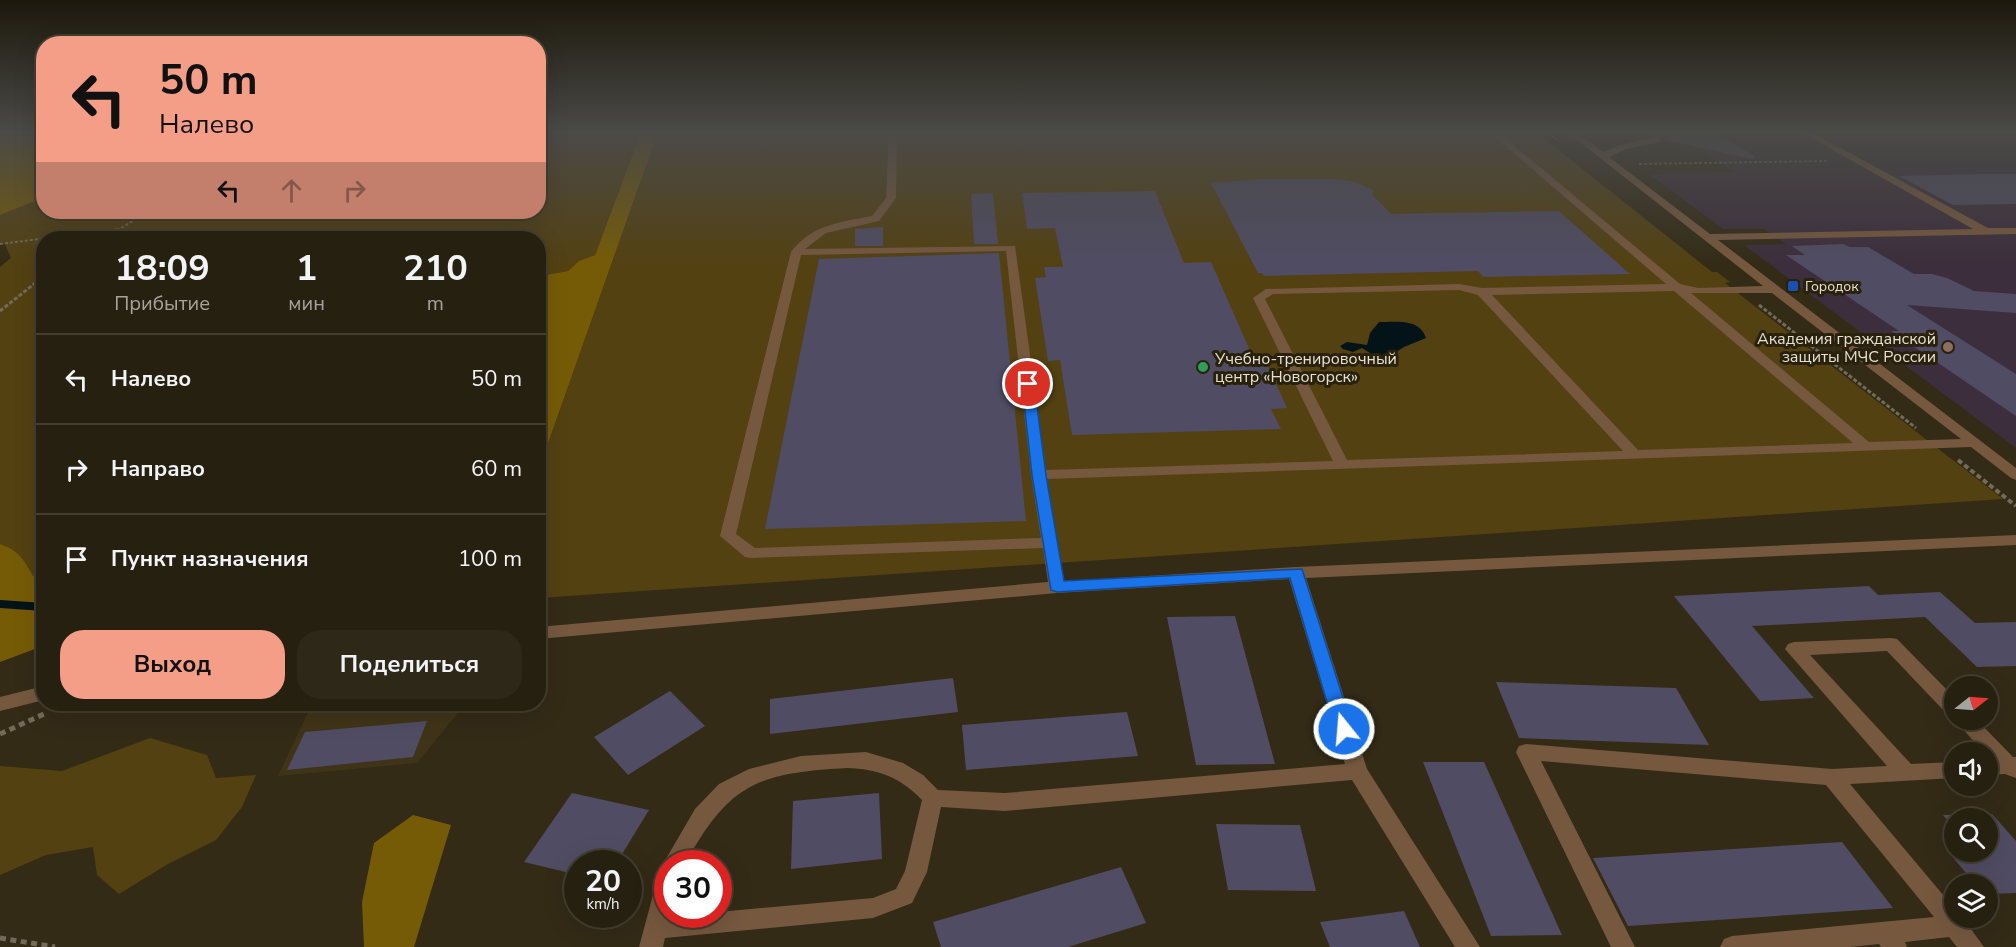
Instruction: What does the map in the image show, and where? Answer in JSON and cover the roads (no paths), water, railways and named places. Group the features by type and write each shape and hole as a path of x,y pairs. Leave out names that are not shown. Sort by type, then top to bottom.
{"street":[{"path":"892,176 891,198 875,219 825,229 807,237 796,252 728,536 751,553 1049,543"},
{"path":"1545,176 1865,446"},
{"path":"1628,176 2016,475"},
{"path":"1886,176 1987,232"},
{"path":"1707,237 2016,231"},
{"path":"796,252 1011,248 1039,475 1057,587"},
{"path":"1342,464 1259,298 1270,291 1458,287 1482,292 1677,287 1698,291 1775,289"},
{"path":"1482,292 1634,454"},
{"path":"1039,475 1974,443"},
{"path":"546,632 1057,587 1296,573 2016,540"},
{"path":"1296,573 1357,771 1468,947"},
{"path":"1906,774 1794,649 1891,644 1944,699"},
{"path":"0,704 36,702"},
{"path":"1975,730 2014,768"},
{"path":"1623,947 1526,752 1832,777 1944,771"},
{"path":"681,850 697,820 728,788 777,768 849,758 880,762 914,778 933,798 1005,802 1357,771"},
{"path":"1998,767 2014,768"},
{"path":"1832,777 1944,913"},
{"path":"652,938 873,908 904,896 916,872 933,798"},
{"path":"1731,947 1890,940 1946,928"},
{"path":"1957,928 1972,947"}],"waterway":[{"path":"0,604 36,606"}],"place":[{"name":"Городок","path":"1793,286"},
{"name":"Академия гражданской защиты МЧС России","path":"1948,347"},
{"name":"Учебно-тренировочный центр «Новогорск»","path":"1203,367"}]}
